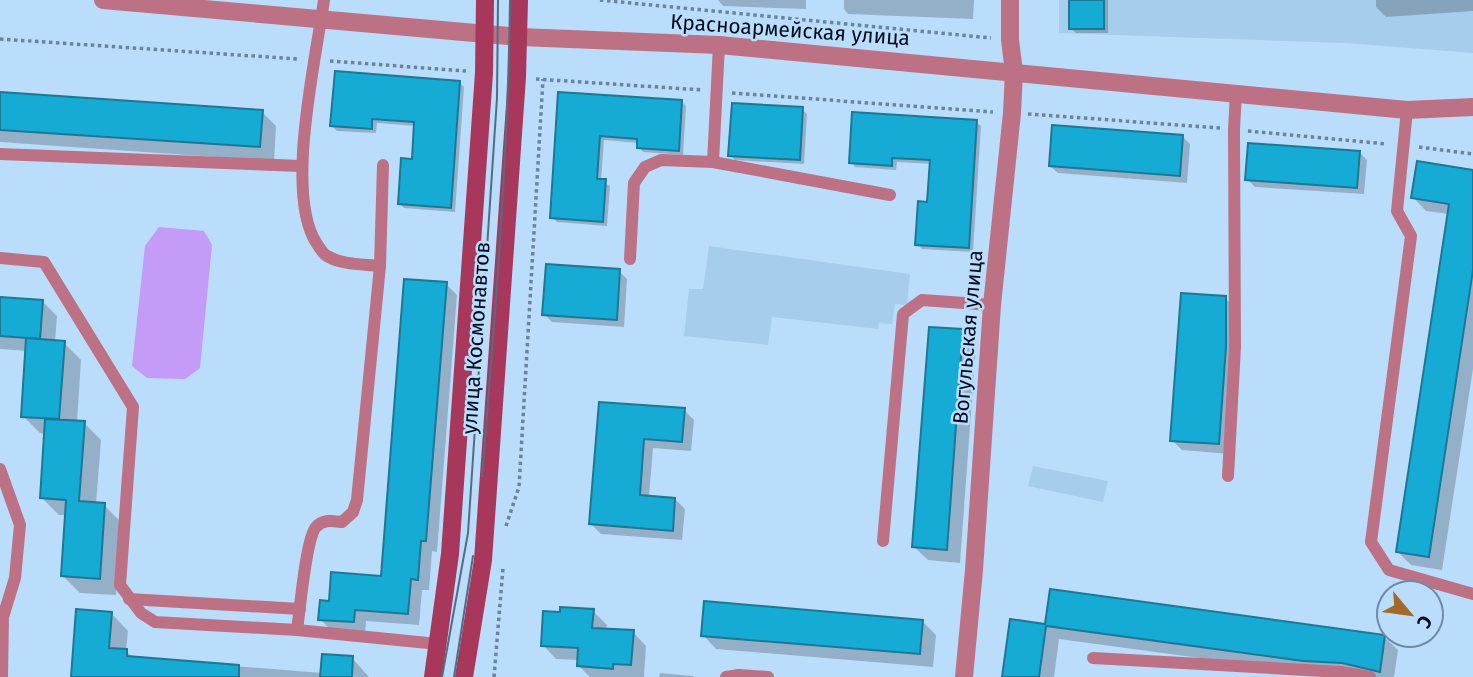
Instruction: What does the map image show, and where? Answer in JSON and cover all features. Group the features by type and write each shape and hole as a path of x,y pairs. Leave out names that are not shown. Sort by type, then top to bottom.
{"main road":[{"name":"улица Космонавтов","path":"433,677 450,554 484,73 485,0"},
{"name":"улица Космонавтов","path":"464,677 483,560 520,37 519,0"}],"street":[{"name":"Красноармейская улица","path":"103,0 323,9 484,34 719,46 1407,110 1473,107"},
{"name":"Вогульская улица","path":"964,677 992,305 1012,113 1014,72 1010,40 1010,0"}],"lane":[{"path":"323,9 314,60 302,166 306,222 325,256 348,263 380,266"},
{"path":"713,162 719,46"},
{"path":"1228,475 1235,347 1236,93"},
{"path":"1407,110 1398,212 1411,236 1371,542 1389,570 1473,594"},
{"path":"0,154 302,166"},
{"path":"630,259 634,183 645,167 661,160 713,162 890,195"},
{"path":"297,630 309,540 317,526 327,520 342,522 353,512 357,500 380,266 383,165"},
{"path":"0,258 44,262 132,407 120,585 141,613 155,622 297,630 438,644"},
{"path":"883,541 903,314 922,300 992,305"},
{"path":"0,469 19,525 15,578 4,617 2,677"},
{"path":"129,599 300,609"},
{"path":"1093,658 1370,677"},
{"path":"726,677 768,677"}],"path":[{"path":"600,0 1010,40"},
{"path":"0,39 484,73"},
{"path":"517,77 1234,129 1473,154"},
{"path":"506,534 507,522 519,487 543,79"},
{"path":"494,677 503,560"}],"shaded area":[{"path":"1059,0 1473,0 1473,53 1345,43 1059,33"},
{"path":"159,227 204,231 212,245 200,368 185,379 147,378 132,366 145,246"},
{"path":"709,246 910,274 907,305 895,304 892,324 879,323 878,329 772,317 768,345 684,336 689,289 703,289"},
{"path":"1033,466 1108,481 1103,502 1028,486"}],"building":[{"path":"1069,0 1104,0 1104,29 1069,29"},
{"path":"335,71 460,81 451,208 398,204 401,158 412,159 414,122 372,119 372,129 330,126"},
{"path":"0,92 263,110 260,147 0,130"},
{"path":"558,92 682,100 679,151 637,148 637,139 600,136 597,179 606,179 603,222 550,218"},
{"path":"732,103 803,107 800,160 728,156"},
{"path":"852,112 977,120 969,248 915,245 918,201 927,202 930,160 892,158 892,166 849,163"},
{"path":"1052,125 1183,135 1180,176 1049,166"},
{"path":"1248,143 1360,151 1357,188 1245,180"},
{"path":"1417,161 1473,170 1473,270 1429,557 1396,552 1449,204 1411,198"},
{"path":"546,264 620,269 617,320 542,315"},
{"path":"404,279 447,282 426,541 421,541 418,580 411,579 408,614 355,610 354,622 318,620 320,600 329,601 331,572 381,576"},
{"path":"1181,293 1226,296 1226,347 1219,444 1170,441"},
{"path":"0,297 43,300 40,339 0,336"},
{"path":"929,327 963,329 947,550 912,547"},
{"path":"26,338 65,341 59,419 21,417"},
{"path":"599,402 685,408 682,442 644,439 640,495 675,498 673,531 589,524"},
{"path":"45,419 85,421 79,501 105,503 100,579 61,576 66,500 40,498"},
{"path":"1050,589 1375,634 1375,649 1383,649 1380,672 1342,663 1303,661 1046,626 1039,677 1002,677 1010,619 1045,624"},
{"path":"704,601 923,620 920,654 701,636"},
{"path":"560,607 594,609 592,628 634,630 631,665 613,664 613,669 577,666 578,648 541,646 543,611 560,612"},
{"path":"76,609 112,612 109,648 127,649 127,656 239,665 239,677 71,677"},
{"path":"322,654 353,656 352,677 320,677"}],"tram line":[{"path":"442,677 468,533 497,98 498,0"},
{"path":"482,476 504,179 510,0"},
{"path":"454,677 473,556"}]}
